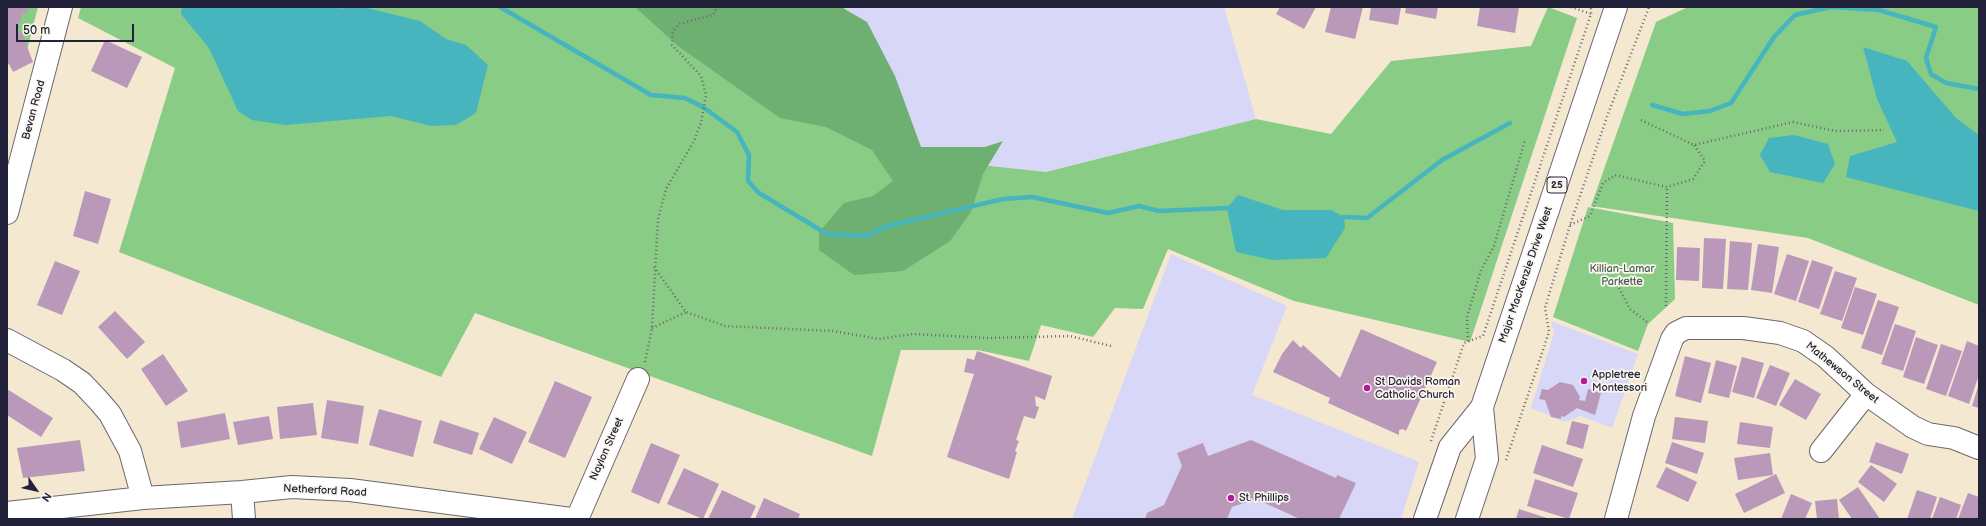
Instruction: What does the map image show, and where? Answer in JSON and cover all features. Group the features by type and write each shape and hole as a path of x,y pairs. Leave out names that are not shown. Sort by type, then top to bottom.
{"street":[{"name":"Bevan Road","path":"7,213 61,7"},
{"name":"Major MacKenzie Drive West","path":"1425,519 1450,447 1482,407 1616,7"},
{"name":"Mathewson Street","path":"1616,519 1644,416 1672,339 1676,333 1686,328 1743,328 1780,333 1803,341 1826,357 1866,394 1913,427 1928,434 1954,438 1979,448"},
{"path":"7,340 63,370 82,383 99,401 110,414 130,451 143,498"},
{"name":"Naylon Street","path":"577,519 638,379"},
{"path":"1821,451 1866,394"},
{"name":"Major MacKenzie Drive West","path":"1467,519 1487,459 1482,407"},
{"name":"Netherford Road","path":"7,513 143,498 242,492 292,487 350,490 571,519"},
{"path":"242,492 244,519"}],"path":[{"path":"638,379 645,362 652,328 654,267 658,219 666,189 694,141 701,123 706,95 701,76 672,45 673,31 679,24 713,15 717,7"},
{"path":"1571,7 1591,14"},
{"path":"1430,445 1464,343 1483,336 1591,14 1591,7"},
{"path":"1504,466 1549,332 1545,308 1570,225 1608,114 1649,7"},
{"path":"1570,225 1590,216 1603,183 1614,175 1667,187 1693,179 1705,161 1694,145 1641,120"},
{"path":"1694,145 1793,122 1835,131 1884,130"},
{"path":"1468,341 1467,317 1481,270 1494,246 1525,140"},
{"path":"1666,306 1667,187"},
{"path":"654,267 686,312 726,326 832,331 879,339 913,334 990,338 1070,336 1111,346"},
{"path":"1619,288 1630,309 1647,322"},
{"path":"652,328 686,312"}],"shaded area":[{"path":"844,7 1224,7 1256,119 1046,172 908,157"},
{"path":"1171,254 1287,306 1252,395 1419,462 1401,519 1072,519"},
{"name":"Appletree Montessori","path":"1551,321 1638,354 1612,428 1581,416 1565,422 1531,408 1554,333"}],"green space":[{"path":"7,7 38,7 26,54"},
{"path":"81,7 844,7 908,157 1046,172 1256,119 1331,134 1391,61 1531,46 1548,7 1577,18 1470,342 1294,301 1168,249 1143,309 1115,308 1093,337 1041,325 1029,361 978,350 901,350 872,456 475,313 441,377 119,252 175,68 78,18"},
{"path":"635,7 841,7 867,22 895,76 921,147 985,147 1003,141 983,174 971,212 950,241 903,271 854,275 819,250 819,232 844,203 873,196 893,181 872,150 826,127 780,118 678,46"},
{"path":"1688,7 1979,7 1979,305 1808,238 1591,206 1656,22"},
{"name":"Killian-Lamar Parkette","path":"1588,207 1673,223 1675,299 1648,324 1638,351 1553,317"}],"water":[{"path":"182,7 338,7 341,9 346,7 363,7 420,21 446,39 466,45 488,65 476,113 456,125 431,126 391,116 285,125 252,120 238,111 209,48 181,14"},
{"path":"1863,47 1907,61 1956,118 1979,135 1979,211 1846,177 1850,156 1897,142 1877,99"},
{"path":"1794,135 1828,144 1835,164 1823,183 1770,172 1760,155 1769,138"},
{"path":"1238,195 1283,210 1331,210 1344,217 1345,228 1326,258 1272,260 1236,252 1227,208"}],"building":[{"path":"7,7 29,7 26,14 23,13 20,22 17,23 20,28 16,29 18,33 21,31 33,62 13,72 9,64 7,65"},
{"path":"1280,7 1316,7 1304,29 1276,14"},
{"path":"1331,7 1363,7 1355,39 1325,32"},
{"path":"1371,7 1401,7 1398,25 1369,20"},
{"path":"1406,7 1438,7 1436,19 1405,13"},
{"path":"1480,7 1519,7 1515,33 1477,26"},
{"path":"105,40 142,57 127,88 91,71"},
{"path":"85,191 111,199 98,244 73,236"},
{"path":"1704,238 1726,239 1723,289 1702,288"},
{"path":"1730,241 1752,243 1748,290 1727,289"},
{"path":"1758,244 1779,247 1772,293 1751,290"},
{"path":"1677,247 1700,248 1699,281 1676,280"},
{"path":"1787,254 1809,261 1796,301 1774,294"},
{"path":"1812,260 1833,267 1819,309 1798,302"},
{"path":"55,261 80,271 62,315 37,305"},
{"path":"1835,271 1857,278 1842,321 1820,314"},
{"path":"1855,287 1877,294 1863,335 1841,328"},
{"path":"1878,300 1899,307 1882,355 1861,348"},
{"path":"115,311 145,342 127,359 98,327"},
{"path":"1895,324 1916,331 1903,371 1881,364"},
{"name":"St Davids Roman Catholic Church","path":"1361,329 1437,362 1406,431 1403,429 1399,430 1399,435 1328,403 1330,398 1273,372 1282,354 1293,340 1301,348 1303,345 1340,378"},
{"path":"1916,337 1938,345 1924,384 1903,377"},
{"path":"1967,341 1979,346 1979,375 1969,404 1948,396"},
{"path":"1941,344 1962,351 1946,396 1926,389"},
{"path":"977,351 1052,376 1045,400 1035,396 1036,406 1039,407 1035,419 1024,416 1016,440 1019,441 1015,451 1017,452 1009,479 947,457 974,374 964,372 967,358 974,360"},
{"path":"163,354 188,391 166,406 141,369"},
{"path":"1685,356 1711,363 1701,403 1675,396"},
{"path":"1742,357 1764,363 1754,398 1732,392"},
{"path":"1716,360 1737,366 1729,398 1708,393"},
{"path":"1770,365 1790,373 1776,406 1756,398"},
{"path":"1795,379 1821,394 1806,420 1779,405"},
{"path":"555,381 592,397 565,458 528,442"},
{"path":"1560,382 1573,385 1580,397 1579,400 1585,401 1588,389 1601,393 1595,415 1577,408 1564,417 1561,416 1561,419 1551,417 1545,400 1539,399 1542,389 1548,390"},
{"path":"1979,384 1979,408 1972,406"},
{"path":"7,389 53,418 41,437 7,415"},
{"path":"327,400 364,406 358,444 321,438"},
{"path":"313,403 317,435 280,439 277,407"},
{"path":"379,409 422,421 413,457 369,445"},
{"path":"225,413 230,439 181,448 177,422"},
{"path":"269,416 273,439 238,445 233,422"},
{"path":"494,417 527,432 512,464 479,449"},
{"path":"1675,417 1708,421 1705,443 1672,439"},
{"path":"440,420 479,433 472,455 433,443"},
{"path":"1572,421 1589,425 1583,449 1566,444"},
{"path":"1740,422 1773,427 1770,448 1737,444"},
{"path":"80,440 85,471 23,478 17,448"},
{"path":"1251,440 1336,478 1337,475 1356,483 1339,519 1300,519 1256,499 1232,507 1227,519 1145,519 1147,513 1164,505 1182,466 1177,453 1203,443 1208,456"},
{"path":"1672,442 1704,453 1697,474 1665,463"},
{"path":"1876,442 1909,454 1902,474 1869,462"},
{"path":"651,443 680,455 659,504 631,492"},
{"path":"1542,445 1583,459 1573,487 1533,473"},
{"path":"1770,453 1773,475 1738,480 1734,458"},
{"path":"1871,465 1897,484 1884,502 1858,482"},
{"path":"1666,467 1697,482 1688,502 1656,487"},
{"path":"684,468 719,484 703,519 667,504"},
{"path":"1776,474 1785,493 1744,513 1735,494"},
{"path":"1535,479 1578,493 1569,519 1527,506"},
{"path":"1858,487 1880,519 1852,519 1839,500"},
{"path":"722,490 756,506 750,519 708,519"},
{"path":"1917,490 1937,497 1930,519 1907,519"},
{"path":"1968,493 1979,497 1979,519 1958,519"},
{"path":"1791,494 1812,503 1805,519 1781,519"},
{"path":"1940,497 1961,505 1956,519 1932,519"},
{"path":"764,498 800,514 798,519 755,519"},
{"path":"1837,499 1839,519 1817,519 1815,501"},
{"path":"1519,509 1550,519 1516,519"}],"waterway":[{"path":"500,7 651,95 685,98 703,107 737,132 749,155 748,181 759,193 827,234 866,236 887,226 1003,199 1032,197 1108,213 1139,206 1159,211 1227,208"},
{"path":"1652,105 1683,114 1710,111 1731,103 1774,37 1795,15 1831,7 1879,10 1936,27 1926,58 1931,74 1946,83 1979,89"},
{"path":"1344,217 1367,218 1442,160 1510,123"}],"place":[{"name":"Appletree Montessori","path":"1584,381"},
{"name":"St Davids Roman Catholic Church","path":"1367,388"},
{"name":"St. Phillips","path":"1231,498"}]}
